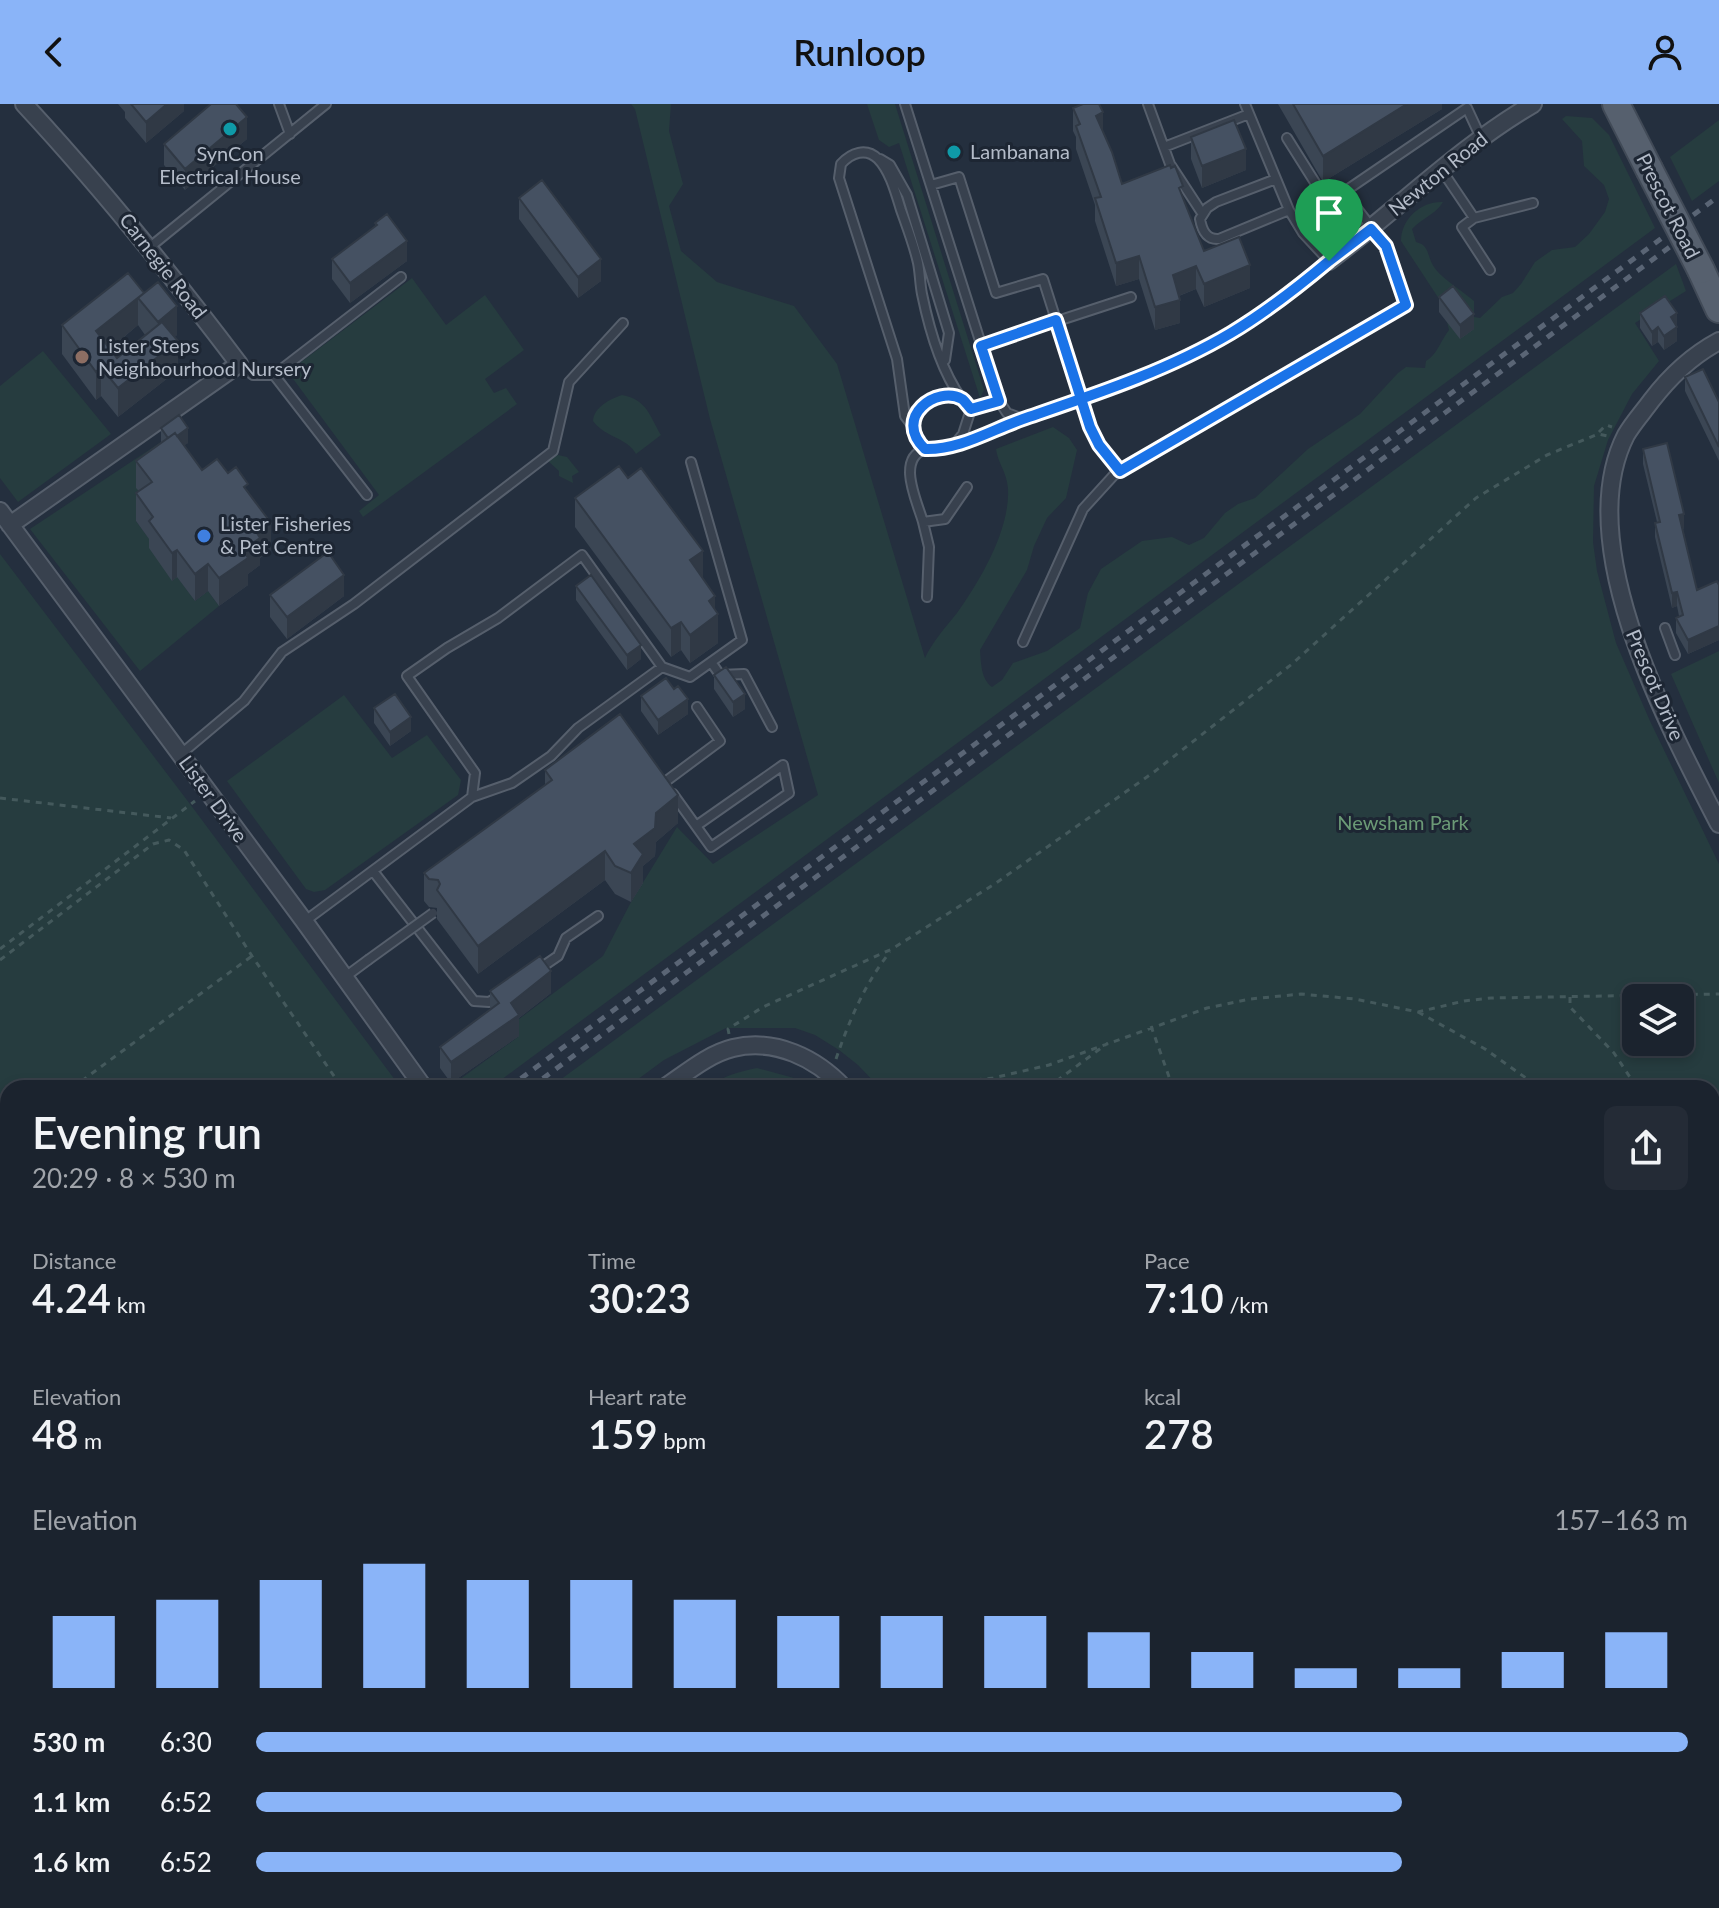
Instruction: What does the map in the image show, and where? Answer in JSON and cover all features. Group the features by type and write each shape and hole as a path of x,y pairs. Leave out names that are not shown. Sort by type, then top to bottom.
{"main road":[{"name":"Prescot Road","path":"1616,104 1719,309"}],"street":[{"name":"Carnegie Road","path":"24,104 150,247 239,364"},
{"name":"Newton Road","path":"1329,261 1371,229 1440,168 1533,104"},
{"name":"Prescot Drive","path":"1719,341 1700,352 1667,380 1627,433 1612,483 1611,539 1624,611 1643,668 1719,824"},
{"path":"5,518 239,364"},
{"name":"Lister Drive","path":"5,518 418,1080"},
{"path":"676,1080 731,1048 755,1045 785,1048 815,1063 835,1080"}],"lane":[{"path":"279,104 290,134"},
{"path":"150,247 326,104"},
{"path":"905,104 999,401 1007,413 1023,419"},
{"path":"1159,104 1148,106 1170,164 1202,213"},
{"path":"1245,104 1289,210 1303,233 1329,261"},
{"path":"1287,138 1321,192 1344,192 1467,108 1481,138"},
{"path":"1164,147 1249,114"},
{"path":"925,449 916,440 912,425 905,416 897,359 839,178 841,164 847,157 866,152 876,156 890,165 907,195 949,333 944,357 949,381"},
{"path":"876,156 896,193 918,264 922,295 949,381 971,409"},
{"path":"1440,168 1474,218"},
{"path":"931,185 959,177 996,293 1043,279 1090,427 1099,445 1120,471"},
{"path":"1276,179 1216,202 1202,213 1200,219 1204,233 1214,239 1289,210"},
{"path":"1023,642 1083,509 1120,471 1406,305 1386,246 1344,192"},
{"path":"1490,270 1462,227 1474,218 1533,203"},
{"name":"Newton Road","path":"953,446 1166,365 1230,333 1280,301 1329,261"},
{"path":"239,364 253,375 274,375 401,277"},
{"path":"981,346 1131,297"},
{"path":"181,754 244,701 282,652 354,604 553,451 569,382 623,323"},
{"path":"274,375 367,495"},
{"path":"912,425 916,411 932,400 947,396 961,398"},
{"path":"971,409 999,401"},
{"path":"927,597 929,547 910,475 910,463 918,451 953,446 963,434 971,409"},
{"path":"472,797 475,773 407,676 486,626 582,555 662,667 690,677 742,640 691,462"},
{"path":"923,522 945,519 967,487"},
{"path":"1665,628 1675,655"},
{"path":"711,662 720,675 744,674 772,727"},
{"path":"304,921 472,797 512,783 551,756 578,728 662,667"},
{"path":"609,705 618,718"},
{"path":"665,782 720,741 697,707"},
{"path":"655,770 711,847 789,793 783,765 696,826"},
{"path":"373,871 474,1001 489,1002 503,994"},
{"path":"345,977 433,913"},
{"path":"536,971 558,956 566,938 598,916"}],"path":[{"path":"731,1048 728,1029 747,1016 892,949 996,883 1166,763 1292,664 1476,498 1547,455 1598,434 1623,442"},
{"path":"0,949 208,791"},
{"path":"0,798 171,818"},
{"path":"0,960 153,844 169,840 184,850 336,1080"},
{"path":"831,1076 864,992 892,949"},
{"path":"83,1080 252,956"},
{"path":"975,1080 1049,1065 1207,1008 1250,999 1301,994 1355,999 1418,1012 1485,1049 1529,1080"},
{"path":"1418,1012 1464,1001 1719,994"},
{"path":"1570,997 1570,1007 1614,1053 1632,1080"},
{"path":"1151,1026 1170,1080"},
{"path":"1057,1080 1114,1039"}],"green space":[{"path":"631,104 671,104 669,131 683,184 669,206 681,251 717,282 794,306 837,364 925,658 975,586 999,538 1008,489 996,449 1053,427 1069,438 1077,450 1066,498 1047,518 1027,570 980,650 984,675 992,687 1002,680 1013,663 1047,651 1080,628 1088,593 1101,569 1142,541 1172,537 1189,545 1204,538 1225,513 1255,498 1308,449 1360,414 1398,373 1406,367 1425,368 1426,361 1449,330 1443,305 1401,241 1404,225 1420,208 1443,202 1412,229 1416,242 1426,249 1437,271 1474,301 1474,317 1480,318 1502,297 1513,293 1535,262 1552,250 1575,247 1605,212 1609,199 1604,185 1584,166 1582,141 1562,119 1566,116 1592,118 1609,135 1655,228 501,1080 459,1080 518,1037 511,1025 603,956 631,902 677,827 713,864 818,795 710,419 635,109"},
{"path":"867,104 895,104 984,390 980,398 899,143 889,147 879,140"},
{"path":"1719,120 1719,181 1692,201 1670,157"},
{"name":"Newsham Park","path":"1676,264 1686,291 1635,323 1659,361 1632,394 1608,440 1594,486 1593,542 1597,571 1616,643 1719,864 1719,1080 872,1080 839,1050 815,1035 795,1028 726,1028 664,1060 637,1080 560,1080"},
{"path":"412,278 446,325 485,295 524,350 485,379 494,393 506,388 517,404 363,517 359,511 379,495 288,372"},
{"path":"43,351 111,434 18,502 0,478 0,386"},
{"path":"622,395 642,405 661,435 636,454 627,444 603,431 593,421 599,408"},
{"path":"161,442 170,455 152,509 136,521 195,601 208,591 219,606 140,671 30,529"},
{"path":"558,455 567,457 579,472 572,476 573,483 559,476 559,471 548,461"},
{"path":"0,554 395,1080 0,1080"},
{"path":"1719,651 1719,783 1671,674"},
{"path":"344,695 392,758 427,735 461,780 458,795 325,890 314,892 306,889 227,781"},
{"path":"757,1068 797,1080 719,1080"}],"building":[{"path":"131,104 167,104 146,122"},
{"path":"211,104 236,104 247,117 185,169 164,144"},
{"path":"1083,104 1099,104 1103,112 1096,116 1122,184 1170,165 1171,168 1175,166 1183,186 1179,188 1204,251 1239,237 1250,265 1204,284 1196,266 1173,275 1180,300 1155,307 1139,256 1116,263 1095,198 1101,197 1076,126 1080,124 1073,108"},
{"path":"1293,104 1407,104 1323,156"},
{"path":"1234,120 1246,149 1202,166 1191,137"},
{"path":"542,180 601,259 578,277 519,198"},
{"path":"387,214 407,241 350,283 332,259"},
{"path":"128,273 144,293 96,331 117,358 162,322 178,341 118,388 101,367 96,372 62,325"},
{"path":"158,282 177,306 158,322 138,298"},
{"path":"1453,286 1474,314 1460,325 1439,297"},
{"path":"1665,296 1677,313 1671,317 1677,327 1664,336 1658,327 1652,332 1640,313"},
{"path":"1703,369 1719,402 1719,447 1685,377"},
{"path":"179,415 188,428 168,438 161,428"},
{"path":"175,433 202,470 217,459 228,473 236,467 248,484 244,487 271,523 257,533 260,538 243,550 248,558 219,578 208,564 195,574 177,550 172,553 149,521 153,517 136,493 152,482 136,461"},
{"path":"1667,443 1684,514 1679,515 1697,590 1717,581 1719,585 1719,626 1688,640 1676,618 1683,615 1677,592 1672,593 1655,523 1660,522 1643,449"},
{"path":"619,466 628,478 641,468 703,551 690,560 715,596 709,601 718,614 690,635 681,622 671,628 575,498"},
{"path":"328,552 344,575 287,617 270,595"},
{"path":"591,575 641,645 627,655 576,586"},
{"path":"726,667 745,694 733,702 714,675"},
{"path":"666,678 674,689 678,686 688,699 658,720 641,696"},
{"path":"395,694 411,717 390,732 374,708"},
{"path":"620,714 678,795 656,813 655,828 634,844 643,854 631,873 615,866 605,851 478,946 437,890 438,880 429,879 424,873 552,780 545,770"},
{"path":"540,956 551,971 511,1003 519,1015 451,1062 440,1047 499,1003 490,991"}],"railway":[{"path":"519,1080 1719,196"},
{"path":"541,1080 1675,243"}],"place":[{"name":"SynCon Electrical House","path":"230,129"},
{"name":"Lambanana","path":"954,152"},
{"name":"Lister Steps Neighbourhood Nursery","path":"82,357"},
{"name":"Lister Fisheries & Pet Centre","path":"204,536"}],"route":[{"path":"1329,261 1280,301 1230,333 1178,360 1129,381 1082,398 1034,416 1023,419 1001,429 941,450 925,449 916,440 912,425 916,411 932,400 947,396 961,398 971,409 999,401 981,346 1056,320 1082,398 1090,427 1099,445 1120,471 1406,305 1386,246 1371,229 1329,261"}]}
